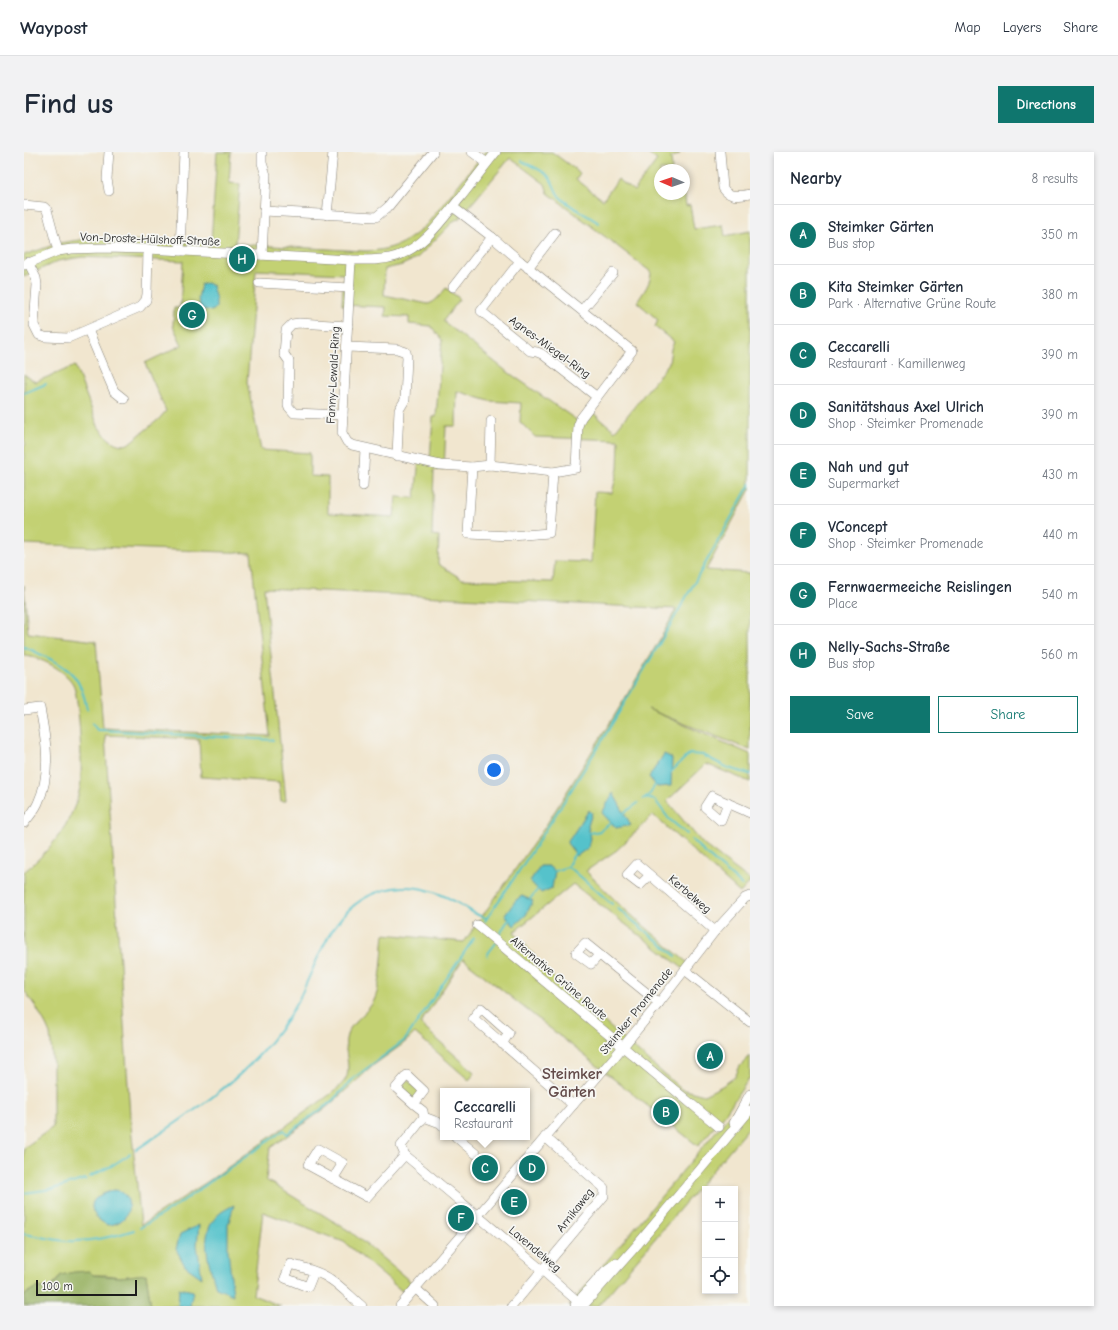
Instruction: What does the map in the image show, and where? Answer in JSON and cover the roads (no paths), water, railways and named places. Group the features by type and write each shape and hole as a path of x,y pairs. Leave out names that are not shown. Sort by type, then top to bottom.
{"street":[{"path":"109,152 107,179 109,191"},
{"path":"180,251 184,152"},
{"path":"262,152 262,163 266,175 262,255"},
{"path":"327,215 332,152"},
{"path":"264,211 370,217 376,216 388,207 433,152"},
{"path":"472,152 487,164"},
{"name":"Von-Droste-Hülshoff-Straße","path":"26,264 58,251 104,248 351,260 381,260 405,252 427,236 453,207 496,152"},
{"path":"720,152 723,188 726,193 736,196 750,194"},
{"path":"24,205 44,207 47,210 58,251"},
{"name":"Fanny-Lewald-Ring","path":"351,260 342,433 347,442 352,446 440,465 472,467 490,465 553,472 576,468 580,418 632,351 453,207"},
{"path":"528,268 555,233"},
{"path":"453,287 492,237"},
{"path":"26,264 36,278 37,285 34,325 39,335 45,337 68,338 143,304 147,294 148,249"},
{"name":"Agnes-Miegel-Ring","path":"520,261 482,311 530,351 542,354 597,397"},
{"path":"582,310 613,273"},
{"path":"259,283 350,288"},
{"path":"343,415 294,413 288,406 289,361 284,354 286,330 288,326 292,324 299,323 348,326"},
{"path":"88,330 114,391 124,399"},
{"path":"347,347 397,349 406,352 405,400 399,410 397,456"},
{"path":"490,465 491,421"},
{"path":"363,486 365,449"},
{"path":"472,467 468,534 512,536 549,533 553,472"},
{"path":"24,710 40,708 47,748 46,778 38,804 24,823"},
{"path":"728,803 750,813"},
{"name":"Kerbelweg","path":"650,875 715,931"},
{"name":"Steimker Promenade","path":"400,1306 623,1047 715,931 745,898 750,896"},
{"name":"Alternative Grüne Route","path":"477,925 719,1127"},
{"path":"599,954 659,1003"},
{"path":"685,970 750,1022"},
{"path":"502,1044 573,1104"},
{"path":"716,1149 732,1127 750,1094"},
{"path":"333,1179 343,1163 318,1148 308,1165 344,1185 368,1198 403,1150 424,1117 423,1111 414,1104"},
{"path":"578,1305 605,1271 637,1245 750,1110"},
{"path":"424,1117 440,1123"},
{"name":"Arnikaweg","path":"512,1306 604,1196 604,1188 545,1137"},
{"path":"460,1140 476,1154"},
{"name":"Lavendelweg","path":"403,1150 477,1216 542,1270 578,1305"},
{"path":"314,1272 329,1278 362,1306"},
{"path":"415,1288 435,1306"}],"water":[{"path":"206,283 212,285 216,300 216,308 212,311 201,309 198,299 201,284"},
{"path":"664,754 672,758 671,786 657,787 649,777"},
{"path":"613,793 631,825 616,828 602,813"},
{"path":"589,810 592,813 588,826 591,838 589,847 577,856 567,843"},
{"path":"540,866 548,866 555,871 552,888 541,893 530,881"},
{"path":"522,896 533,901 526,915 514,926 505,915 516,900"},
{"path":"114,1190 120,1191 125,1195 129,1206 124,1218 118,1223 109,1225 105,1224 98,1218 92,1206 96,1198 102,1194"},
{"path":"234,1205 228,1225 228,1250 233,1295 216,1288 207,1251 207,1242 208,1233 216,1217"},
{"path":"199,1225 197,1245 202,1278 185,1266 176,1249 180,1234"},
{"path":"179,1288 193,1291 190,1306 178,1306"}],"waterway":[{"path":"522,161 547,175 551,179 557,193 564,201 599,223"},
{"path":"24,393 46,384"},
{"path":"485,921 556,815 623,706 750,484"},
{"path":"24,647 62,665 68,670 74,676 82,689 87,709"},
{"path":"92,723 97,730 273,740"},
{"path":"671,772 689,754 703,755 728,768 750,774"},
{"path":"643,799 650,794 655,785"},
{"path":"645,798 655,800 669,819 687,834"},
{"path":"624,813 638,803"},
{"path":"590,833 600,831 611,823"},
{"path":"692,840 742,885"},
{"path":"567,867 575,853"},
{"path":"555,871 567,867 574,871 612,904"},
{"path":"136,1150 218,1093 262,1052 288,1018 300,997 317,959 336,925 348,911 362,899 381,891 403,887 419,888 442,895 477,915 487,918"},
{"path":"530,899 538,889"},
{"path":"617,908 676,956"},
{"path":"498,939 509,920"},
{"path":"140,1228 174,1207 284,1130 287,1134 330,1103 354,1078 405,1040 474,938"},
{"path":"487,956 496,943"},
{"path":"89,1177 113,1165 130,1154"},
{"path":"24,1193 53,1189 86,1179"},
{"path":"24,1234 56,1240 84,1241 118,1235 134,1230"}],"place":[{"name":"Nelly-Sachs-Straße","path":"242,259"},
{"name":"Fernwaermeeiche Reislingen","path":"192,315"},
{"name":"Steimker Gärten","path":"710,1056"},
{"name":"Kita Steimker Gärten","path":"666,1112"},
{"name":"Ceccarelli","path":"485,1168"},
{"name":"Sanitätshaus Axel Ulrich","path":"532,1168"},
{"name":"Nah und gut","path":"514,1202"},
{"name":"VConcept","path":"461,1218"}],"district":[{"name":"Steimker Gärten","path":"572,1082"}]}
